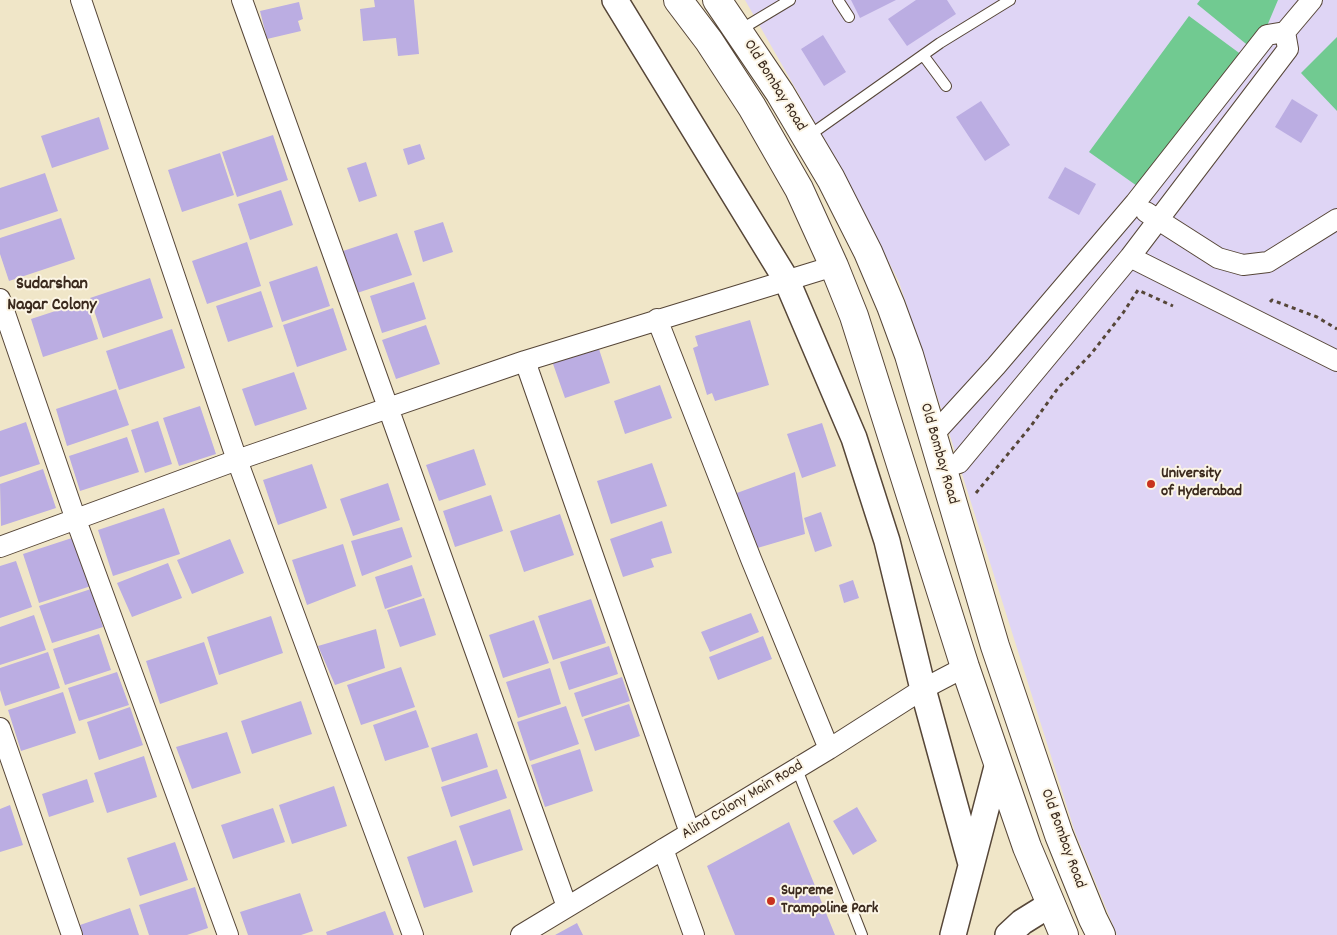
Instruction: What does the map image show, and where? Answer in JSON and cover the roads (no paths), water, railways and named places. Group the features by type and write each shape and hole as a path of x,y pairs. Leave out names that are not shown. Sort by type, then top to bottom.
{"main road":[{"name":"Old Bombay Road","path":"678,0 709,41 799,189 834,266 857,325 965,667 998,763 1027,847 1064,935"},
{"name":"Old Bombay Road","path":"717,0 780,93 831,179 868,252 887,297 909,354 995,646 1059,835 1093,920 1101,935"}],"street":[{"path":"81,0 237,460 413,935"},
{"path":"242,0 567,907"},
{"path":"615,0 787,281 854,438 887,542 923,689 972,864"},
{"path":"933,435 996,366 1135,204 1268,34 1285,32 1312,0"},
{"path":"943,468 959,463 1130,257 1288,49 1285,32"},
{"path":"1135,204 1218,258 1243,265 1268,262 1337,219"},
{"path":"1130,257 1337,361"},
{"path":"0,547 237,460 525,361 834,266"},
{"path":"0,299 76,520 228,935"},
{"path":"657,320 751,559 830,749"},
{"path":"525,361 690,833"},
{"name":"Alind Colony Main Road","path":"521,935 830,749 923,689 965,667"},
{"path":"0,728 72,935"},
{"path":"953,935 998,763"},
{"path":"663,849 694,935"},
{"path":"1008,935 1022,922 1051,904"}],"lane":[{"path":"739,31 790,0"},
{"path":"838,0 849,17"},
{"path":"806,137 923,55 1010,0"},
{"path":"923,55 946,86"},
{"path":"797,769 862,935"}],"place":[{"name":"University of Hyderabad","path":"1151,484"},
{"name":"Supreme Trampoline Park","path":"771,901"}],"district":[{"name":"Sudarshan Nagar Colony","path":"52,296"}]}
